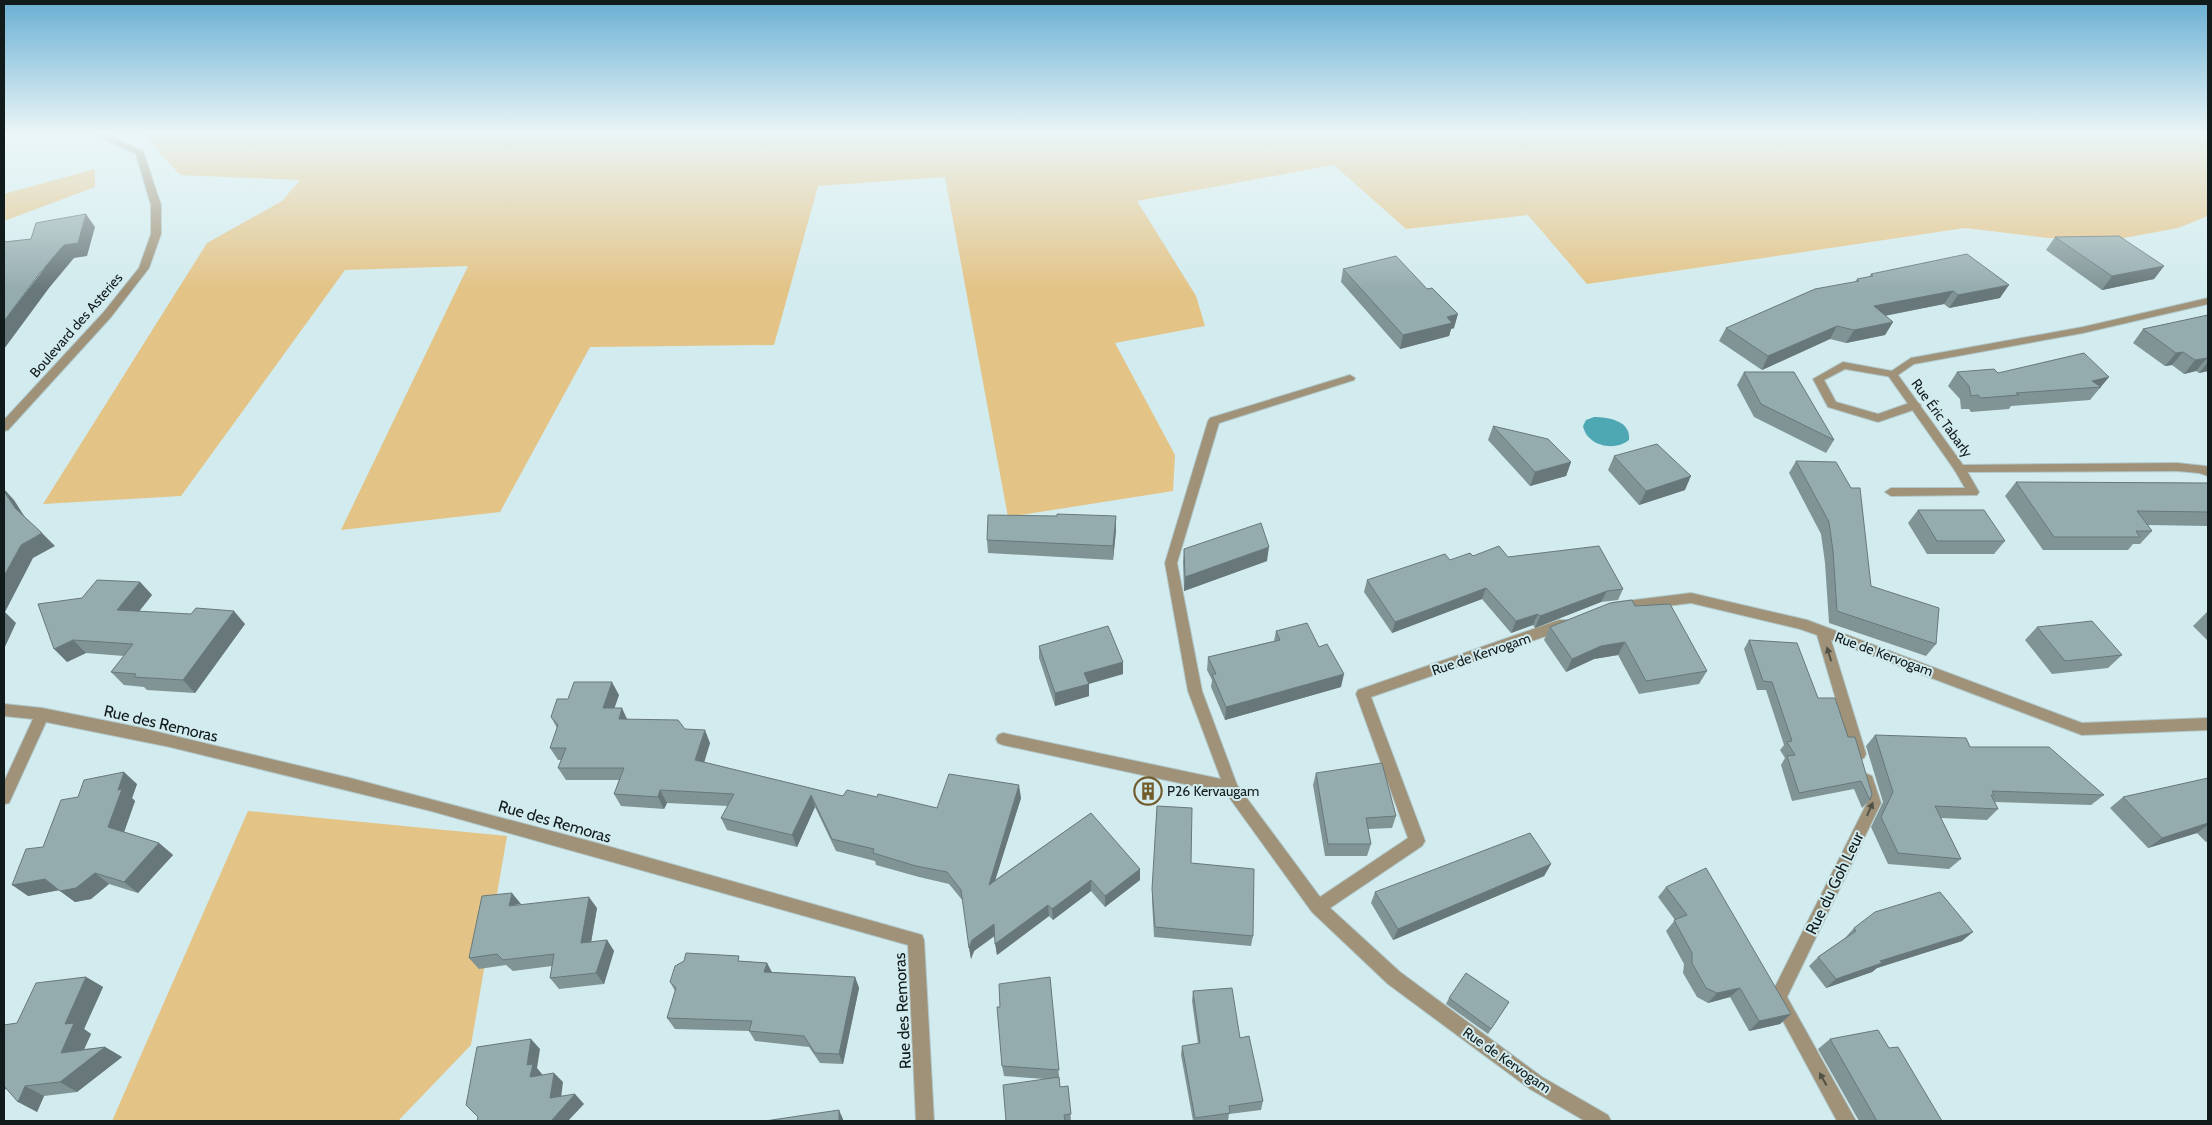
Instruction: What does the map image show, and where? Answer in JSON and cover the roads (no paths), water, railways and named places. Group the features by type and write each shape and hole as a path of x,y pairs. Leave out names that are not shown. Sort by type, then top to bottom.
{"street":[{"name":"Boulevard des Asteries","path":"4,427 107,314 144,268 156,234 156,205 150,186"},
{"name":"Rue Éric Tabarly","path":"2208,300 2083,330 1911,361 1892,374 1960,470 2176,467 2208,472"},
{"path":"1892,374 1843,365 1818,379 1832,404 1878,418 1914,405"},
{"path":"1318,907 1231,788 1195,691 1171,563 1214,421 1350,378"},
{"path":"1890,492 1973,492 1960,470"},
{"name":"Rue de Kervogam","path":"1602,609 1691,598 1802,624 2082,729 2208,724"},
{"name":"Rue de Kervogam","path":"1575,620 1529,638 1363,694 1417,841 1318,907 1394,978 1536,1083 1602,1121"},
{"name":"Rue du Goh Leur","path":"1822,631 1874,802 1778,998 1847,1121"},
{"name":"Rue des Remoras","path":"4,710 42,714 385,792 916,940 925,1121"},
{"path":"4,798 42,714"},
{"path":"1003,739 1231,788"}],"water":[{"path":"1594,417 1612,419 1623,424 1629,434 1629,440 1616,446 1602,445 1595,442 1586,433 1583,426 1586,420"}],"place":[{"name":"P26 Kervaugam","path":"1148,791"}]}
